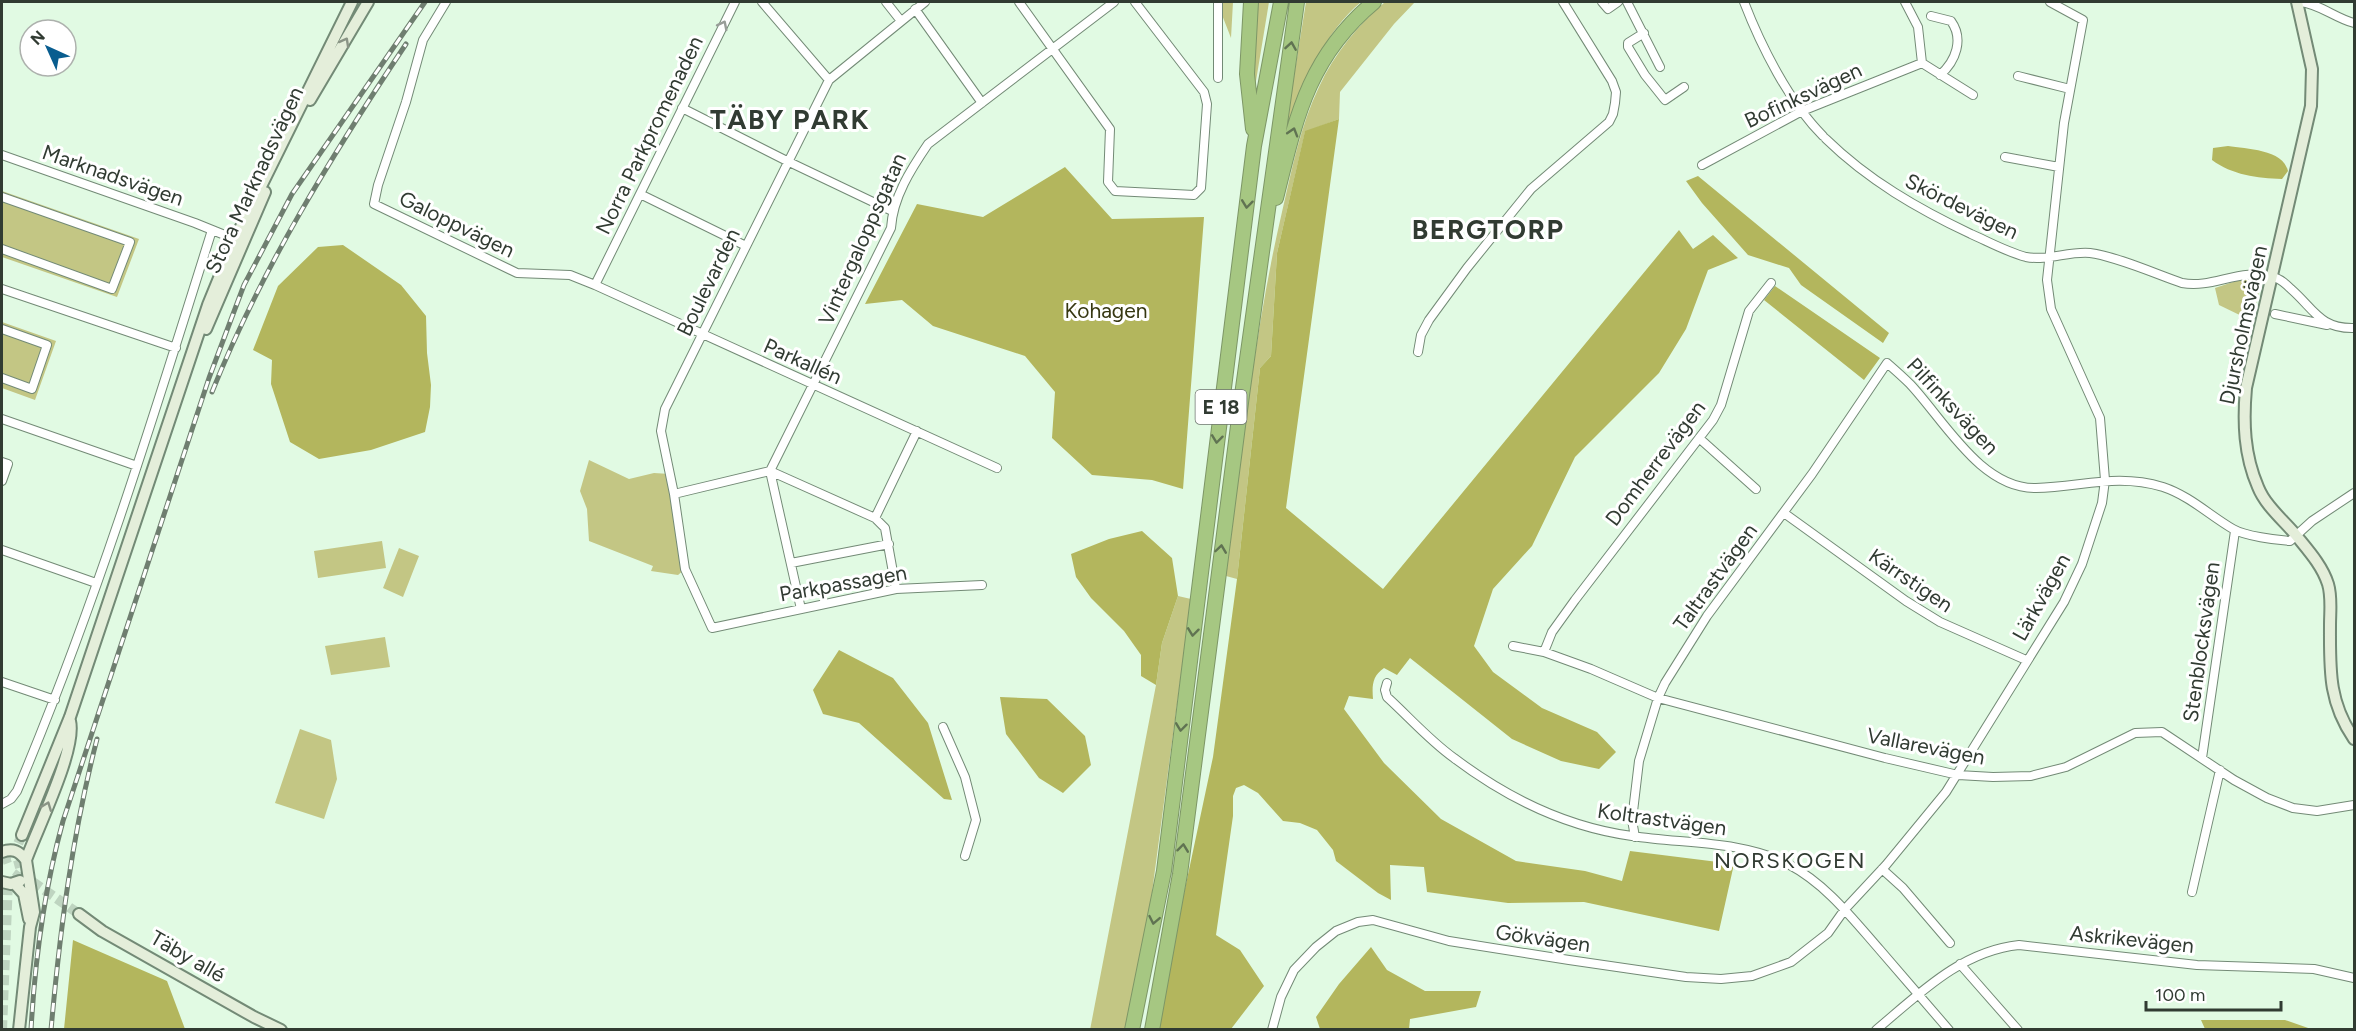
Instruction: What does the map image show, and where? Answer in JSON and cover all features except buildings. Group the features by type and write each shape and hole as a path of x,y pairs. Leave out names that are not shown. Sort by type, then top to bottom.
{"highway":[{"path":"1251,2 1247,74 1254,146"},
{"name":"E 18","path":"1132,1029 1164,871 1254,146 1281,2"},
{"name":"E 18","path":"1152,1029 1180,874 1242,395 1297,2"},
{"path":"1242,395 1275,199 1291,138 1308,87 1331,45 1357,15 1374,2"}],"street":[{"name":"Stora Marknadsvägen","path":"22,835 70,717 185,379 239,242 352,2"},
{"name":"Stora Marknadsvägen","path":"239,242 306,107 368,2"},
{"name":"Galoppvägen","path":"446,2 423,40 374,204 517,273 570,275 596,285"},
{"name":"Norra Parkpromenaden","path":"596,285 735,2"},
{"path":"762,2 829,80"},
{"path":"886,2 901,21"},
{"name":"Boulevarden","path":"712,627 685,569 674,494 661,431 665,409 829,80 925,2"},
{"path":"1018,2 1110,129 1108,182 1115,191 1194,195 1201,188 1207,104 1204,92 1135,2"},
{"name":"Vintergaloppsgatan","path":"770,471 891,228 892,211 913,166 928,144 1114,2"},
{"path":"1218,2 1218,78"},
{"path":"1418,352 1421,335 1429,320 1492,235 1531,189 1609,122 1613,114 1616,92 1612,81 1563,2"},
{"path":"1602,2 1608,9 1618,2"},
{"path":"1627,2 1660,67"},
{"name":"Skördevägen","path":"1744,2 1773,62 1802,111 1824,138 1859,170 1936,218 2026,257 2037,258 2078,252 2093,253 2181,283 2194,285 2236,275 2272,277"},
{"path":"1905,2 1918,27 1922,63 1973,95"},
{"name":"Lärkvägen","path":"1845,909 1882,869 1958,774 2071,588 2097,521 2105,480 2100,418 2051,309 2047,280 2058,167 2083,20 2050,2"},
{"path":"2299,2 2317,5 2343,20 2355,23"},
{"name":"Djursholmsvägen","path":"2299,2 2312,69 2311,106 2246,388 2243,419 2245,442 2258,488 2316,560 2329,586 2333,692 2342,720 2355,739"},
{"path":"915,9 982,103"},
{"path":"1931,16 1951,21 1957,37 1954,58 1940,75"},
{"path":"1644,33 1628,43 1628,47 1645,75 1665,100 1684,87"},
{"name":"Bofinksvägen","path":"1702,165 1802,111 1922,63"},
{"path":"2018,76 2070,89"},
{"path":"682,108 892,211"},
{"name":"Marknadsvägen","path":"2,155 212,230 239,242"},
{"path":"2005,157 2058,167"},
{"path":"640,194 746,246"},
{"path":"2,197 130,242 112,289 2,249"},
{"path":"2,804 11,799 17,791 56,700 137,466 212,230"},
{"path":"2272,277 2279,278 2307,302 2317,316 2332,326"},
{"name":"Domherrevägen","path":"1544,652 1552,632 1575,600 1713,420 1721,405 1749,311 1770,283"},
{"name":"Parkallén","path":"596,285 997,468"},
{"path":"2,289 176,348"},
{"path":"2275,314 2332,326 2355,328"},
{"path":"2,329 47,345 32,389 2,378"},
{"name":"Pilfinksvägen","path":"1887,363 1910,384 1961,444 2001,480 2021,487 2038,488 2105,480 2144,483 2176,492 2235,531 2290,541 2297,537"},
{"name":"Taltrastvägen","path":"1635,837 1632,820 1635,780 1658,698 1674,667 1707,616 1784,513 1887,363"},
{"path":"2,419 137,466"},
{"path":"875,518 917,431"},
{"path":"1699,438 1756,489"},
{"path":"2,462 8,464 2,481"},
{"path":"674,494 770,471 875,518 885,528 896,589"},
{"path":"770,471 801,609"},
{"path":"2297,537 2312,520 2355,493"},
{"name":"Kärrstigen","path":"1784,513 1922,611 1966,636 2026,660"},
{"name":"Stenblocksvägen","path":"2202,758 2235,531"},
{"path":"791,563 889,544"},
{"path":"2,549 96,583"},
{"name":"Parkpassagen","path":"712,627 896,589 982,585"},
{"name":"Vallarevägen","path":"1513,646 1544,652 1591,669 1658,698 1885,758 1958,774 1984,777 2031,776 2066,767 2135,733 2162,732 2267,798 2293,808 2317,811 2355,806"},
{"path":"2,682 56,700"},
{"name":"Koltrastvägen","path":"1387,683 1385,690 1387,696 1453,758 1511,796 1557,818 1613,834 1736,847 1772,857 1801,872 1821,886 1845,909 1949,1029"},
{"name":"Stora Marknadsvägen","path":"5,850 59,729 70,717"},
{"name":"Stora Marknadsvägen","path":"27,864 71,738 70,717"},
{"path":"943,727 965,777 976,820 965,856"},
{"path":"2192,892 2220,770"},
{"path":"5,850 21,853 27,864 34,912 30,927 19,1029"},
{"path":"2,882 15,884 22,880 27,864"},
{"path":"1882,869 1903,888 1950,943"},
{"path":"15,884 24,894 30,927"},
{"name":"Gökvägen","path":"1272,1029 1281,997 1294,970 1316,947 1336,931 1358,922 1373,920 1449,941 1483,947 1686,977 1721,979 1752,976 1791,962 1828,933 1845,909"},
{"name":"Täby allé","path":"79,914 102,931 254,1017 281,1029"},
{"name":"Askrikevägen","path":"1882,1028 1918,994 1960,964 1983,952 2019,945 2197,965 2314,969 2355,978"},
{"path":"1960,964 2018,1029"}],"green space":[{"path":"1217,2 1233,2 1231,38"},
{"path":"1255,2 1269,2 1255,87 1253,20"},
{"path":"1306,2 1361,2 1348,14 1327,41 1310,72 1290,121 1287,120"},
{"path":"1385,2 1415,2 1394,24 1340,92 1339,119 1305,132 1277,253 1271,356 1260,368 1237,579 1226,576 1250,394 1272,257 1297,148 1312,102 1332,63 1356,30"},
{"path":"1339,119 1286,508 1383,589 1679,230 1693,249 1713,235 1738,258 1708,270 1686,329 1659,373 1575,457 1532,546 1493,589 1474,646 1493,672 1542,708 1597,732 1616,752 1599,769 1561,761 1512,739 1410,658 1397,675 1384,668 1377,674 1373,699 1349,696 1344,709 1384,763 1441,819 1516,861 1585,871 1622,881 1630,851 1734,864 1719,931 1584,902 1508,903 1427,892 1424,867 1390,865 1391,900 1378,893 1336,861 1333,850 1317,830 1300,823 1283,821 1258,793 1244,785 1236,788 1233,796 1233,816 1216,935 1240,950 1264,986 1231,1029 1159,1030 1166,978 1213,757 1237,579 1260,368 1271,356 1277,253 1305,131"},
{"path":"2228,146 2272,154 2285,164 2288,171 2282,179 2254,177 2228,169 2212,160 2213,148"},
{"name":"Kohagen","path":"1065,167 1112,219 1204,217 1183,489 1152,480 1092,475 1052,438 1055,392 1025,356 933,326 902,300 865,304 917,204 983,217"},
{"path":"1698,176 1889,333 1883,343 1801,285 1789,268 1748,255 1702,203 1686,181"},
{"path":"2,191 139,239 117,297 2,257"},
{"path":"343,245 401,285 426,316 431,385 430,407 425,432 371,450 319,459 290,442 271,384 272,360 253,350 278,286 318,247"},
{"path":"2252,278 2261,283 2252,321 2219,305 2215,288"},
{"path":"1775,286 1880,358 1864,380 1764,300"},
{"path":"2,322 56,341 35,400 2,388"},
{"path":"589,460 629,479 654,473 670,474 685,569 678,575 651,571 653,566 589,541 587,509 580,491"},
{"path":"1142,531 1172,558 1178,596 1162,643 1156,685 1141,676 1141,655 1124,631 1091,598 1076,577 1071,554 1109,539"},
{"path":"382,541 386,568 318,578 314,551"},
{"path":"399,548 419,556 403,597 383,588"},
{"path":"1178,596 1191,599 1151,900 1125,1029 1090,1030 1162,643"},
{"path":"385,637 390,667 331,675 325,646"},
{"path":"839,650 893,678 928,723 952,800 944,799 859,723 823,714 813,690"},
{"path":"1000,697 1047,699 1085,736 1091,765 1063,793 1039,778 1006,734"},
{"path":"300,729 331,740 337,779 324,819 275,803"},
{"path":"73,940 167,981 185,1029 64,1029"},
{"path":"1371,947 1387,970 1425,991 1481,991 1476,1007 1410,1019 1409,1029 1320,1029 1316,1017 1339,984"},
{"path":"2201,1020 2285,1020 2311,1029 2205,1029"}],"tunnel":[{"path":"12,857 22,835"},
{"path":"2,860 10,857 18,860 21,871 16,878"},
{"path":"20,873 79,914"},
{"path":"2,1030 8,881"}],"railway":[{"path":"31,1030 41,925 63,821 209,378 244,285 292,194 425,2"},
{"path":"212,392 253,301 300,213 406,44"},
{"path":"51,1030 68,883 97,739"}],"district":[{"name":"TÄBY PARK","path":"790,119"},
{"name":"BERGTORP","path":"1488,229"},
{"name":"NORSKOGEN","path":"1790,860"}]}
